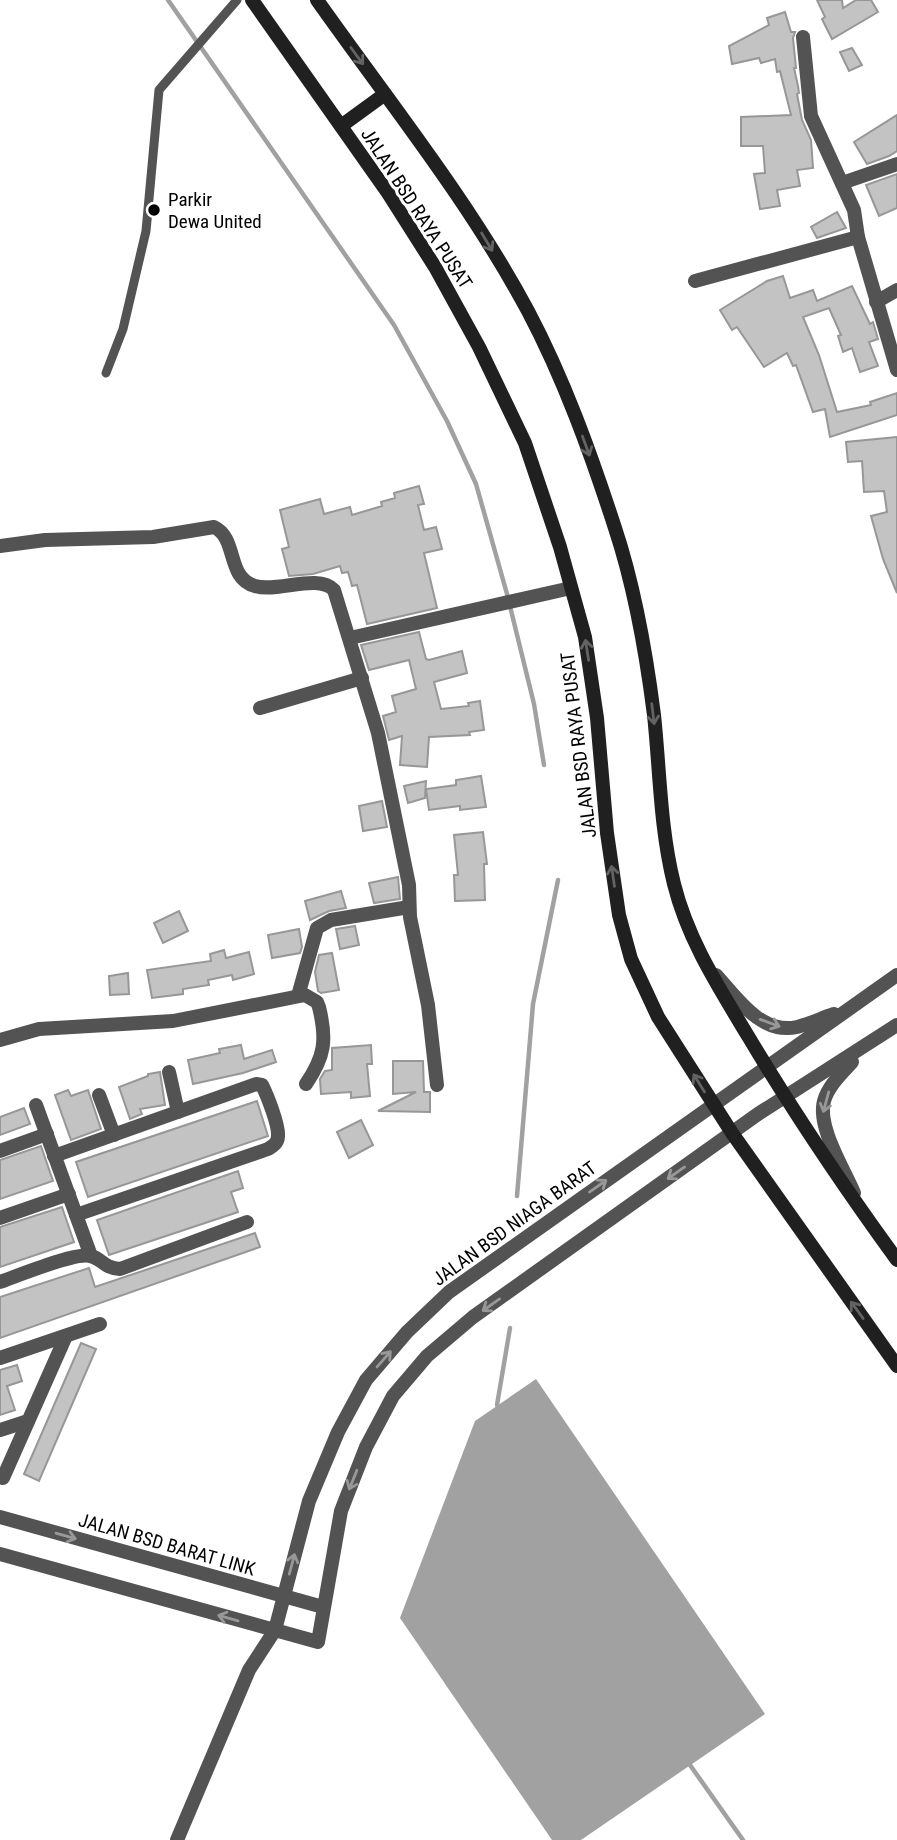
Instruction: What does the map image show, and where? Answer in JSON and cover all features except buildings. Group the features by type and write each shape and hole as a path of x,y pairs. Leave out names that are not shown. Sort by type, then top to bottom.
{"main road":[{"name":"JALAN BSD RAYA PUSAT","path":"252,0 341,126 435,267 479,347 525,443 584,637 597,718 607,834 619,915 631,959 658,1017 732,1133 897,1366"},
{"name":"JALAN BSD RAYA PUSAT","path":"317,0 479,229 528,312 574,411 616,530 641,629 654,716 662,818 673,880 685,923 703,961 767,1067 897,1260"},
{"path":"341,126 385,94"}],"street":[{"path":"803,37 811,116 854,210 858,237 897,370"},
{"path":"842,183 897,164"},
{"path":"695,281 858,237"},
{"path":"876,302 897,290"},
{"path":"0,546 45,540 153,537 214,527 222,533 227,542 236,570 252,586 264,588 317,583 330,586 338,598 378,733 409,885 409,907 428,1005 438,1085"},
{"path":"350,638 571,589"},
{"path":"260,708 362,678"},
{"path":"298,996 317,928 331,920 409,907"},
{"path":"703,961 752,1015 773,1026 794,1028 850,1008"},
{"name":"JALAN BSD NIAGA BARAT","path":"177,1840 249,1670 275,1630 309,1501 338,1432 366,1380 407,1332 449,1292 897,975"},
{"path":"0,1040 39,1029 173,1021 305,995 317,1002 324,1031 321,1059 306,1084"},
{"path":"0,1554 318,1642 341,1511 366,1447 393,1396 419,1366 473,1318 732,1133 897,1025"},
{"path":"864,1214 823,1123 824,1102 833,1083 865,1048"},
{"path":"169,1072 178,1112"},
{"path":"54,1156 256,1084 262,1085 278,1135 276,1144 76,1215"},
{"path":"99,1095 114,1135"},
{"path":"36,1105 91,1256 109,1268 120,1269 247,1222"},
{"path":"0,1151 47,1134"},
{"path":"0,1218 69,1194"},
{"path":"0,1282 76,1257 91,1256"},
{"path":"0,1358 100,1324"},
{"path":"3,1478 66,1336"},
{"path":"0,1430 28,1420"},
{"name":"JALAN BSD BARAT LINK","path":"0,1517 323,1607"}],"lane":[{"path":"106,373 123,329 146,231 159,90 237,0"}],"shaded area":[{"path":"536,1379 765,1714 581,1840 552,1840 400,1618 475,1421"}],"waterway":[{"path":"168,0 394,325 447,421 476,484 534,704 544,765"},
{"path":"517,1196 533,1004 558,880"},
{"path":"497,1405 510,1328"},
{"path":"690,1765 743,1840"}],"place":[{"name":"Parkir Dewa United","path":"154,210"}]}
